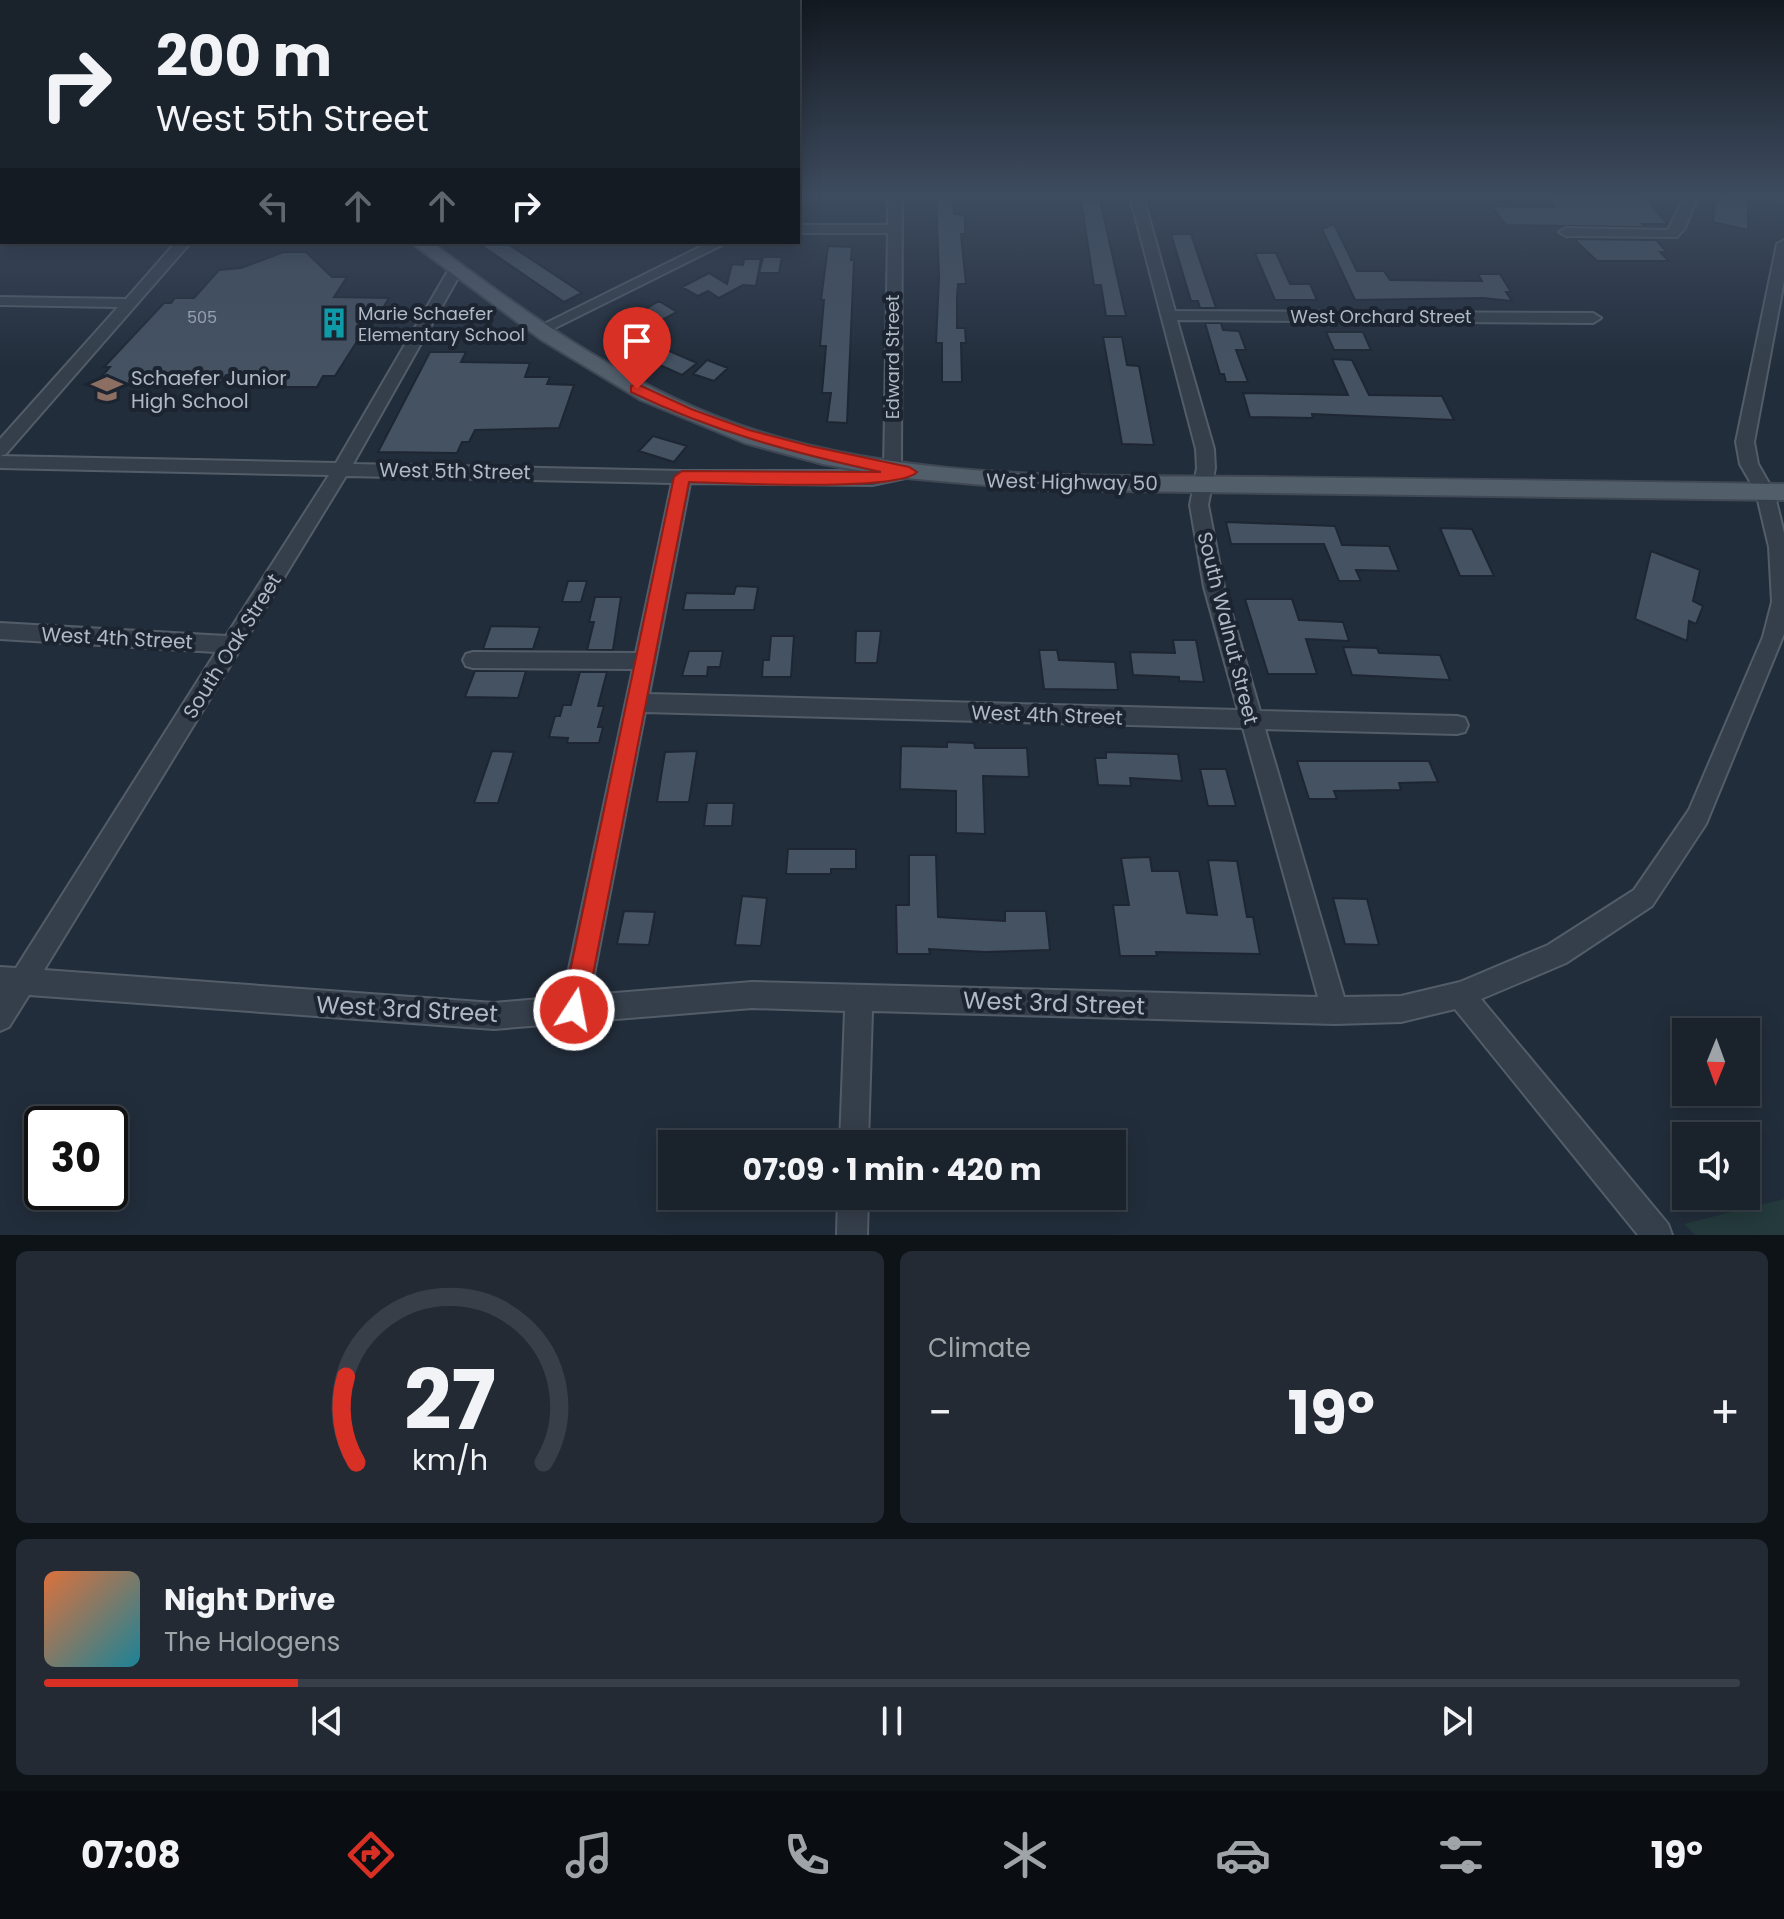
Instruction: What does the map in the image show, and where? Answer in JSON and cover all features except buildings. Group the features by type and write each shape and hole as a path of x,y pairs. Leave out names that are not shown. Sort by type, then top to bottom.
{"main road":[{"name":"West Highway 50","path":"435,254 598,368 686,413 797,448 900,470 979,479 1203,485 1774,492"}],"street":[{"path":"0,450 174,254"},
{"path":"542,329 697,254"},
{"name":"Edward Street","path":"895,254 900,470"},
{"name":"South Walnut Street","path":"1151,254 1205,449 1199,505 1214,587 1335,1011"},
{"name":"West 3rd Street","path":"11,981 494,1016 752,995 1335,1011 1401,1009 1460,995 1557,954 1643,898 1698,817 1773,637 1782,602 1774,492 1749,464 1745,442 1782,254"},
{"name":"South Oak Street","path":"0,1018 11,981 233,645 342,468 456,269"},
{"path":"0,301 129,303"},
{"name":"West Orchard Street","path":"1168,315 1593,318"},
{"name":"West 5th Street","path":"0,462 872,479 900,470"},
{"path":"574,1010 682,477"},
{"name":"West 4th Street","path":"0,631 233,645"},
{"path":"473,660 645,661"},
{"name":"West 4th Street","path":"636,703 1457,725"},
{"path":"1460,995 1657,1235"},
{"path":"854,1130 859,997"},
{"path":"852,1235 853,1210"}],"green space":[{"path":"1784,1199 1784,1235 1695,1235 1684,1224 1740,1210 1760,1210 1760,1205"}],"place":[{"name":"Marie Schaefer Elementary School","path":"334,323"},
{"name":"Schaefer Junior High School","path":"107,389"}],"route":[{"path":"574,1010 682,477 872,479 909,472 810,452 744,433 686,413 637,389"}]}
